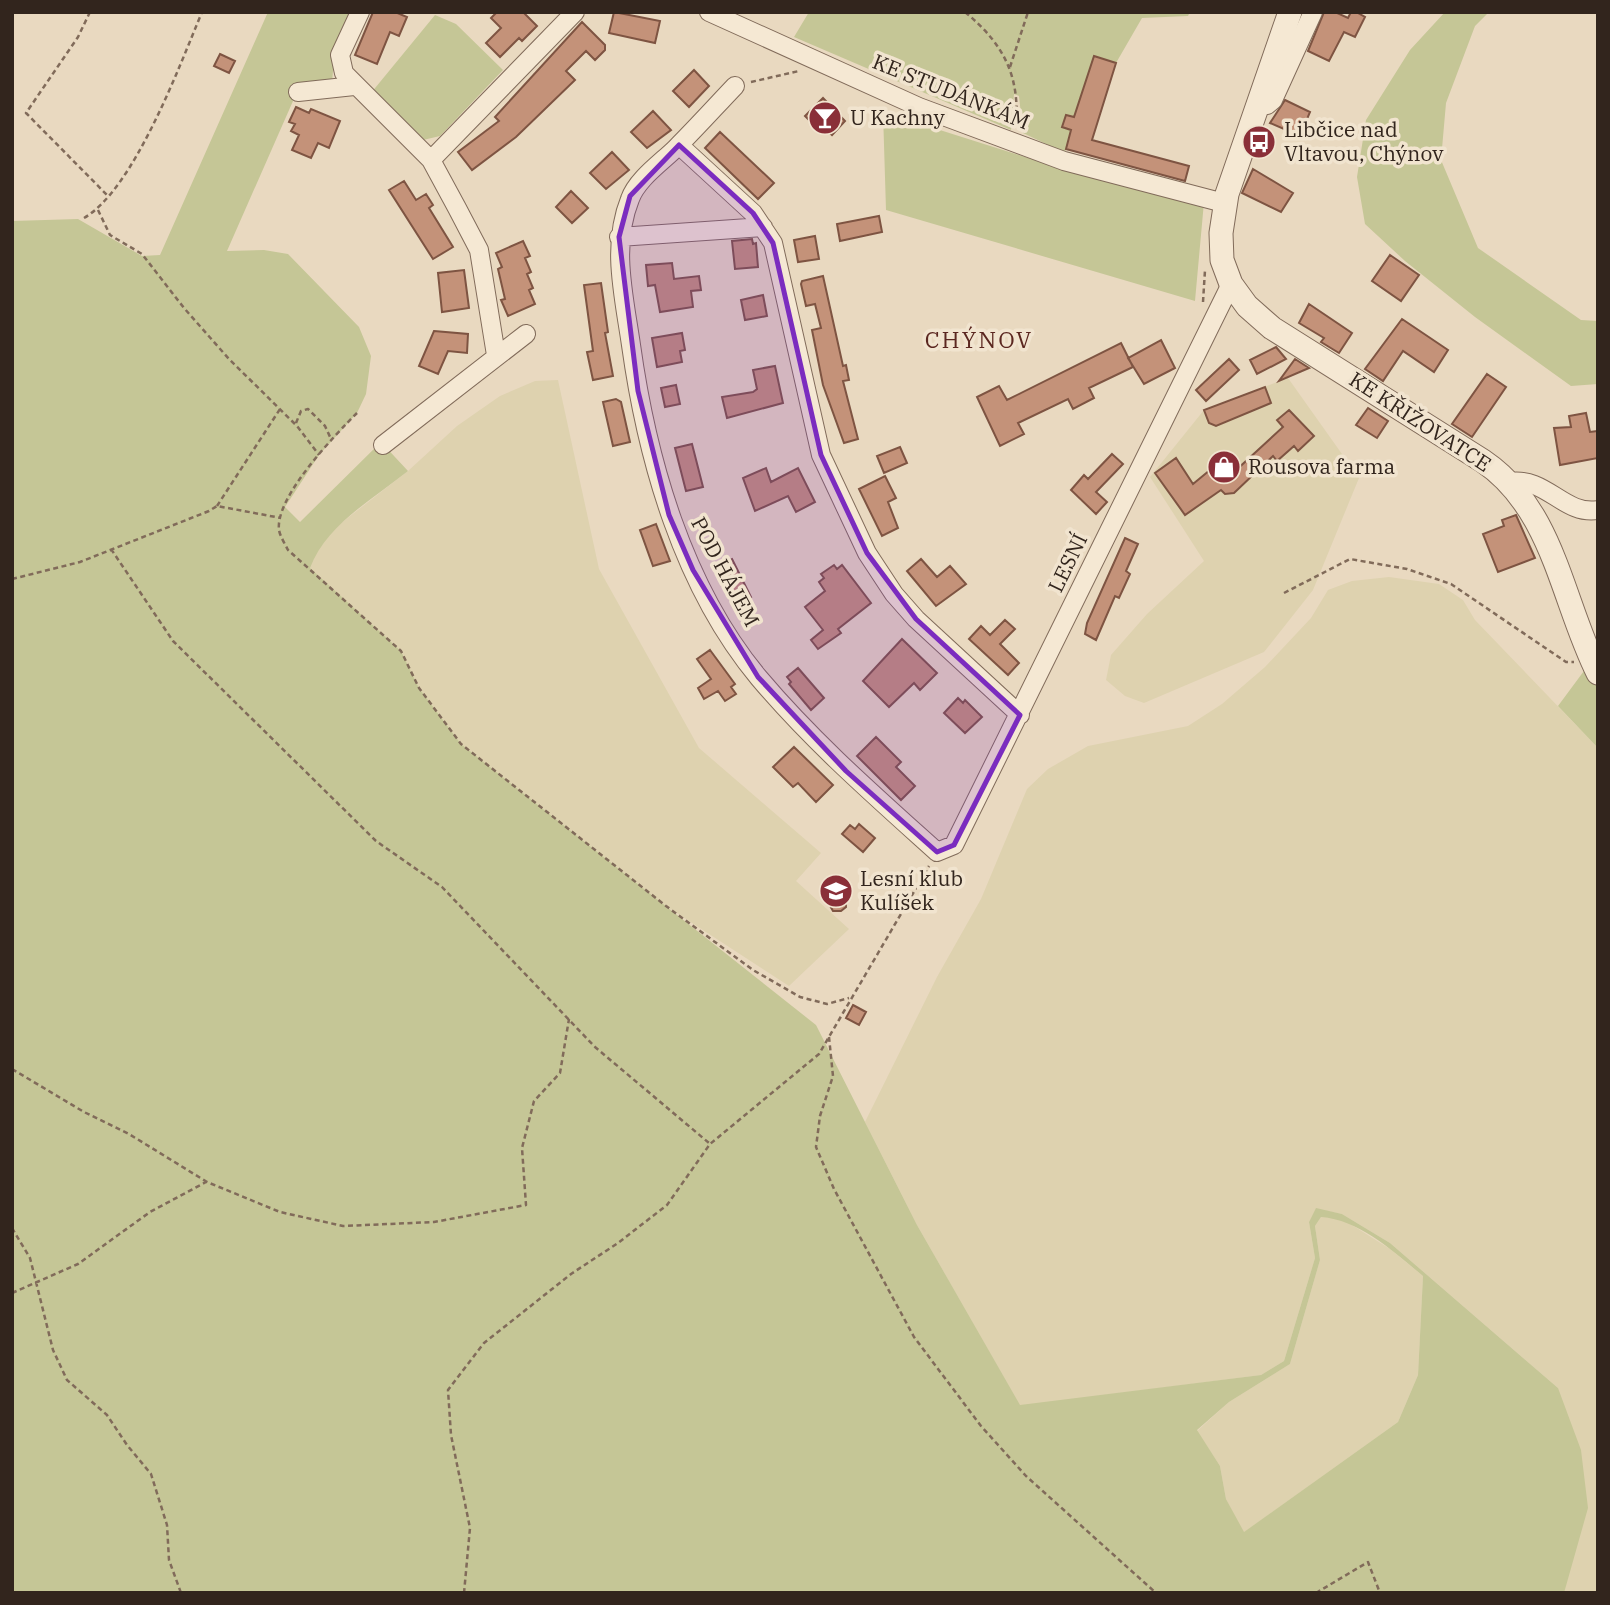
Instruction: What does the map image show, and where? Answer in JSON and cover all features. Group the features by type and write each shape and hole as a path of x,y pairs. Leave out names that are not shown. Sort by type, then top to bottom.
{"street":[{"path":"360,12 340,55 344,73 431,160 479,250 496,355"},
{"path":"431,160 575,12"},
{"name":"KE STUDÁNKÁM","path":"709,12 919,107 1015,143 1064,161 1224,203"},
{"path":"1231,284 1221,253 1224,203 1290,12"},
{"path":"1257,106 1267,105 1273,100 1313,12"},
{"path":"298,92 355,86"},
{"name":"POD HÁJEM","path":"735,86 630,196 619,237 619,261 638,391 669,515 693,570 727,631 758,677 846,771 937,852"},
{"path":"679,145 753,213 773,243 821,455 867,553 894,594 916,620 1020,715"},
{"path":"619,237 763,227"},
{"name":"KE KŘIŽOVATCE","path":"1231,284 1247,306 1272,327 1483,461 1509,482 1542,531 1594,667"},
{"name":"LESNÍ","path":"937,852 954,845 1231,284"},
{"path":"383,445 526,334"},
{"path":"1509,482 1523,480 1535,483 1576,508 1598,510"}],"path":[{"path":"90,12 78,37 26,113 110,198"},
{"path":"84,218 98,210 110,198 155,121 202,12"},
{"path":"965,12 982,26 1010,67 1018,96 1015,143"},
{"path":"1010,67 1028,12"},
{"path":"735,86 796,74 814,58"},
{"path":"98,210 110,235 142,254 229,359 297,426 319,455"},
{"path":"12,579 80,562 217,506 280,409"},
{"path":"297,426 296,416 308,409 325,426 331,441"},
{"path":"357,413 319,455 284,507 279,529 288,550 401,651 419,688 461,744 753,970 800,997 827,1004 849,998"},
{"path":"217,506 282,518"},
{"path":"111,549 173,641 376,841 442,887 595,1047 710,1144"},
{"path":"1284,593 1349,559 1407,569 1451,583 1566,662 1594,667"},
{"path":"464,1593 470,1528 451,1435 448,1390 484,1343 667,1205 710,1144 819,1054 849,998 937,852"},
{"path":"12,1069 84,1112 129,1134 206,1182 281,1212 343,1226 434,1222 526,1205 522,1148 534,1101 560,1073 569,1019"},
{"path":"829,1033 833,1076 820,1116 816,1147 834,1189 914,1337 981,1426 1026,1476 1156,1593"},
{"path":"12,1293 78,1264 150,1212 206,1182"},
{"path":"12,1228 30,1258 53,1350 67,1380 107,1415 127,1445 152,1474 167,1525 169,1560 181,1593"},
{"path":"1316,1593 1368,1562 1381,1593"}],"highlighted area":[{"path":"679,145 753,213 773,243 821,455 867,553 916,619 1020,715 954,845 937,852 846,771 758,677 693,570 669,515 638,391 619,237 630,196"}],"shaded area":[{"path":"1288,378 1359,478 1313,590 1264,652 1144,703 1125,696 1106,680 1111,655 1147,614 1204,561 1150,477 1204,410"},
{"path":"558,380 599,569 699,748 821,853 796,881 849,929 789,986 666,906 461,744 419,688 401,651 309,568 317,550 336,527 408,471 457,426 500,396 535,381"},
{"path":"1389,577 1439,584 1463,600 1475,620 1598,748 1598,1593 1564,1593 1566,1579 1558,1388 1390,1243 1342,1214 1316,1209 1309,1222 1315,1258 1284,1361 1261,1375 1020,1406 917,1225 865,1122 937,977 981,899 1027,789 1048,769 1088,746 1188,726 1222,704 1265,667 1311,618 1328,590 1352,581"},
{"path":"1321,1217 1341,1218 1390,1249 1423,1276 1418,1375 1398,1422 1243,1533 1226,1499 1220,1466 1197,1431 1229,1402 1290,1364 1320,1260 1315,1226"}],"green space":[{"path":"268,12 350,12 335,50 332,82 292,94 293,101 227,251 264,250 288,254 359,327 371,356 366,394 357,413 319,455 285,507 300,522 381,442 408,471 339,526 317,553 310,568 401,651 419,688 461,744 816,1025 917,1225 1020,1405 1261,1375 1284,1361 1315,1258 1309,1222 1316,1208 1342,1214 1390,1243 1558,1388 1581,1450 1588,1508 1564,1593 12,1593 12,221 78,219 142,256 160,255","holes":["1321,1217 1335,1219 1376,1239 1423,1276 1418,1375 1398,1422 1244,1532 1226,1499 1220,1466 1197,1430 1229,1402 1290,1364 1320,1260 1315,1226"]},
{"path":"809,12 1190,12 1188,16 1142,18 1116,63 1094,56 1075,117 1066,115 1063,127 1071,129 1065,153 1023,133 1019,96 1014,94 1011,130 794,37"},
{"path":"1445,12 1489,12 1475,26 1446,103 1441,160 1478,248 1581,320 1598,321 1598,384 1571,386 1475,317 1405,261 1365,224 1357,177 1366,120 1410,50"},
{"path":"435,15 456,24 503,70 440,136 423,140 371,93"},
{"path":"883,112 1060,168 1204,202 1195,301 886,210"},
{"path":"1598,652 1598,748 1558,706"}],"building":[{"path":"373,12 395,12 407,17 399,36 390,32 377,64 355,55"},
{"path":"497,12 523,12 537,26 522,41 519,38 500,57 486,43 501,28 491,18"},
{"path":"614,12 660,21 655,43 609,33"},
{"path":"1324,12 1335,12 1348,18 1351,12 1356,12 1365,17 1355,37 1344,32 1329,61 1308,51"},
{"path":"582,22 605,45 605,50 595,60 586,51 566,71 575,80 516,137 472,170 458,152 499,121 495,117"},
{"path":"220,54 235,61 229,73 214,66"},
{"path":"1094,56 1116,63 1092,140 1189,166 1185,181 1066,149 1071,130 1062,127 1066,115 1074,117"},
{"path":"694,70 709,86 689,107 673,91"},
{"name":"U Kachny","path":"823,98 845,121 832,135 822,126 819,130 805,116"},
{"path":"1285,100 1310,112 1300,136 1270,123"},
{"path":"296,107 309,113 311,109 340,121 329,148 318,143 311,158 292,150 299,135 291,131 295,124 289,122"},
{"path":"653,111 671,130 647,148 631,132"},
{"path":"720,132 774,183 758,199 705,148"},
{"path":"612,152 629,170 606,189 590,173"},
{"path":"1253,169 1293,193 1281,212 1242,193"},
{"path":"404,181 416,200 426,194 433,205 429,208 453,247 433,259 389,190"},
{"path":"571,191 588,208 572,223 556,207"},
{"path":"879,216 882,232 840,241 837,224"},
{"path":"815,236 819,259 798,262 794,240"},
{"path":"752,239 753,244 756,243 758,267 735,269 732,241"},
{"path":"523,241 530,256 525,258 531,272 527,274 533,288 529,290 535,304 508,316 501,300 505,299 498,269 502,267 496,253"},
{"path":"1390,255 1419,275 1401,301 1372,281"},
{"path":"672,263 674,279 699,276 701,290 691,291 693,307 660,312 655,285 648,286 646,265"},
{"path":"464,270 469,308 442,312 438,273"},
{"path":"823,276 843,366 846,365 849,380 843,381 858,439 844,443 823,385 812,330 821,328 815,304 806,306 801,284 802,281"},
{"path":"601,283 608,332 605,333 613,376 593,380 587,352 593,351 584,285"},
{"path":"763,295 767,316 745,320 741,300"},
{"path":"1309,304 1352,333 1339,353 1321,342 1324,338 1299,323"},
{"path":"1402,319 1448,350 1434,372 1403,351 1383,381 1365,369"},
{"path":"434,331 468,334 467,353 448,351 438,374 419,366"},
{"path":"682,333 685,350 680,351 682,362 657,367 652,338"},
{"path":"1161,340 1175,368 1144,384 1128,358"},
{"path":"1121,343 1133,367 1089,388 1094,398 1073,409 1068,399 1018,423 1024,434 1000,446 977,397 999,386 1007,400"},
{"path":"1276,347 1286,359 1257,374 1250,360"},
{"path":"1229,359 1239,370 1206,401 1196,390"},
{"path":"1295,359 1309,368 1279,381"},
{"path":"775,366 783,403 727,418 722,397 753,392 757,389 753,370"},
{"path":"1487,374 1506,387 1472,437 1452,424"},
{"path":"676,385 680,404 665,407 661,388"},
{"path":"1265,387 1271,403 1216,426 1209,423 1204,410"},
{"path":"616,399 621,402 630,442 613,446 603,402"},
{"path":"1368,408 1388,421 1377,438 1356,425"},
{"path":"1289,410 1314,436 1298,451 1294,446 1277,461 1273,456 1234,493 1225,494 1221,490 1185,515 1155,473 1176,458 1193,484 1222,460 1234,472 1283,427 1277,420"},
{"path":"1586,413 1590,432 1598,431 1598,458 1560,465 1554,428 1571,427 1569,416"},
{"path":"692,444 703,487 686,491 675,448"},
{"path":"900,447 907,463 884,473 877,456"},
{"path":"1112,454 1123,464 1096,492 1107,502 1096,514 1071,490 1084,475 1088,479"},
{"path":"766,468 771,482 798,468 815,502 796,512 788,496 755,511 743,478"},
{"path":"885,476 896,498 888,502 898,528 882,536 859,489"},
{"path":"1516,515 1535,558 1498,572 1483,534 1504,526 1502,520"},
{"path":"656,524 670,561 653,566 640,530"},
{"path":"1125,538 1138,544 1126,571 1130,574 1119,598 1115,596 1096,640 1085,634 1087,623"},
{"path":"732,559 751,597 736,605 720,575 724,573 720,565"},
{"path":"921,559 937,577 950,566 966,584 936,606 907,571"},
{"path":"834,565 837,569 842,565 871,603 838,629 841,633 818,649 811,640 823,630 805,607 825,591 819,582 824,578 821,574"},
{"path":"1005,620 1015,629 1000,644 1019,663 1008,675 969,639 981,626 990,635"},
{"path":"902,639 937,673 920,690 914,683 889,707 863,681"},
{"path":"710,650 735,684 731,687 736,694 725,701 718,691 704,699 698,688 711,679 697,659"},
{"path":"798,668 824,698 811,710 789,684 791,682 787,677"},
{"path":"958,698 963,703 965,700 982,717 965,733 944,713"},
{"path":"876,737 901,762 896,767 915,786 901,800 857,756"},
{"path":"794,747 833,785 816,802 798,783 793,787 773,767"},
{"path":"859,824 875,838 863,852 842,834 850,825 855,829"},
{"path":"845,889 846,907 841,911 833,911 829,904 830,899"},
{"path":"853,1005 866,1012 859,1025 846,1018"}],"place":[{"name":"U Kachny","path":"825,118"},
{"name":"Libčice nad Vltavou, Chýnov","path":"1259,142"},
{"name":"Rousova farma","path":"1224,467"},
{"name":"Lesní klub Kulíšek","path":"836,891"}],"district":[{"name":"CHÝNOV","path":"979,340"}]}
